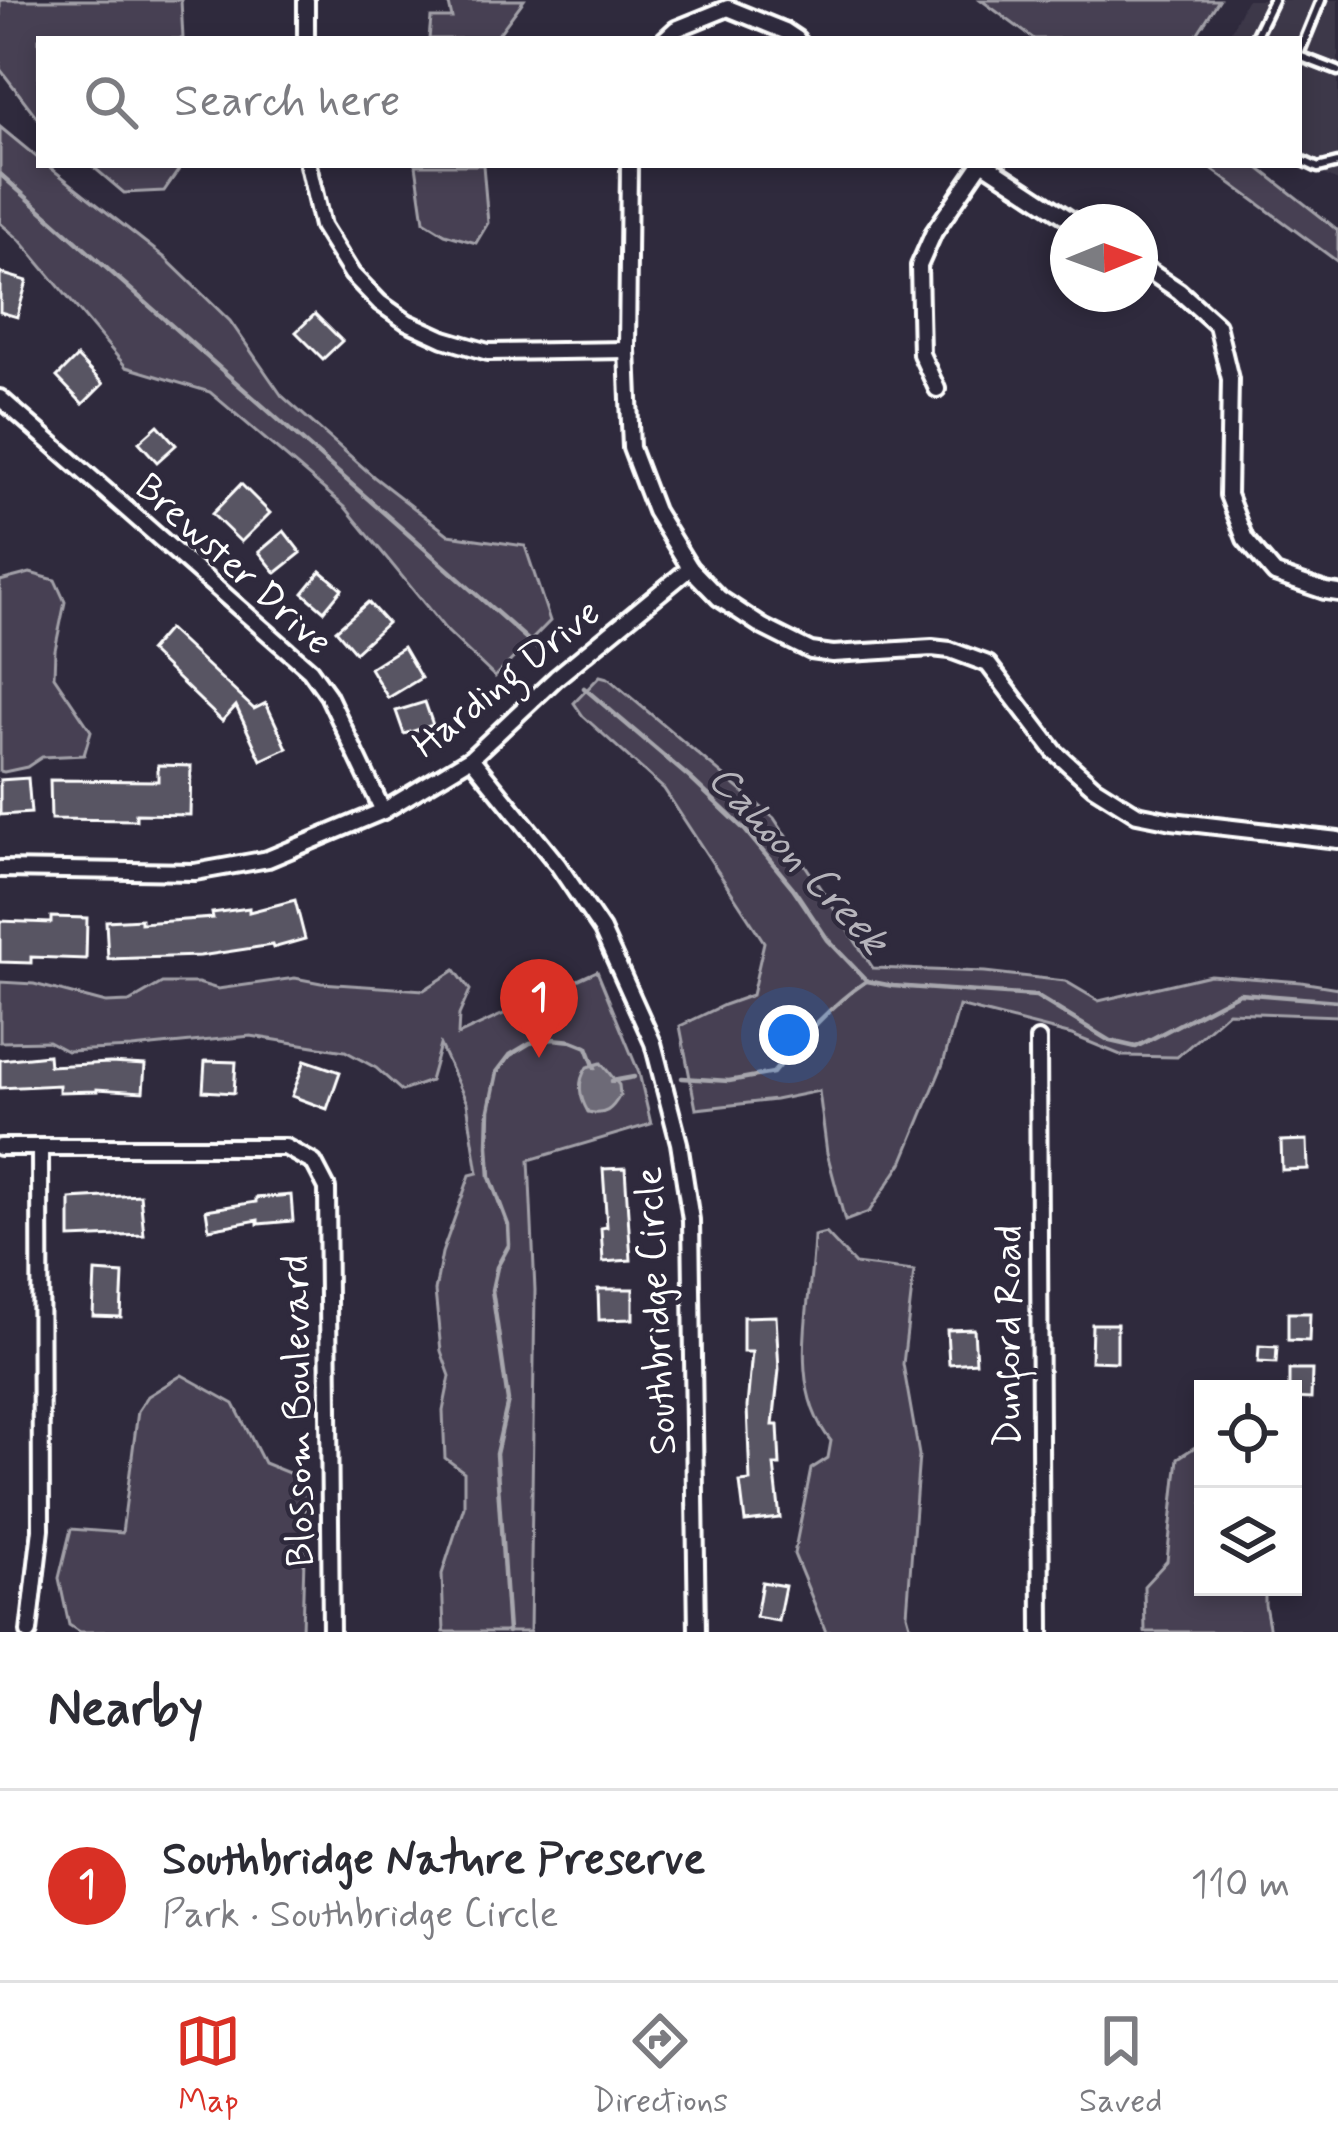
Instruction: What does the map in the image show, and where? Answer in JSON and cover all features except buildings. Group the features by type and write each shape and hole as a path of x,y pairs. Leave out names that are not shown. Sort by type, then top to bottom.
{"street":[{"path":"306,0 306,36"},
{"path":"668,36 728,8 792,36"},
{"path":"309,168 322,226 352,274 407,322 488,352 627,350"},
{"path":"628,168 631,448 655,511 690,568 719,598 763,627 812,650 833,654 932,648 988,664 1055,752 1094,787 1137,814 1338,840"},
{"path":"937,389 921,354 920,266 934,232 982,168"},
{"path":"989,168 1050,207"},
{"path":"1158,277 1217,325 1230,380 1228,495 1245,539 1275,574 1338,592"},
{"name":"Brewster Drive","path":"0,398 310,670 328,695 383,811"},
{"name":"Harding Drive","path":"0,869 195,872 268,859 383,811 471,758 556,678 690,568"},
{"name":"Southbridge Circle","path":"471,758 558,865 602,930 653,1043 680,1143 691,1220 698,1632"},
{"name":"Dunford Road","path":"1038,1040 1041,1632"},
{"path":"0,1147 40,1148 40,1529 29,1632"},
{"name":"Blossom Boulevard","path":"40,1148 285,1147 314,1163 327,1188 331,1632"}],"lane":[{"path":"1256,36 1273,0"},
{"path":"1302,48 1321,0"},
{"path":"1302,56 1338,71"},
{"path":"1302,160 1318,168 1338,163"}],"shaded area":[{"path":"0,0 181,0 183,36 36,36 36,116 0,69"},
{"path":"448,0 524,0 497,36 429,36 431,18 452,18"},
{"path":"981,0 1219,0 1196,36 1030,36"},
{"path":"1246,0 1338,0 1338,181 1302,165 1302,36 1228,36"},
{"path":"0,127 36,157 36,168 51,168 165,258 230,321 282,396 374,477 449,535 525,546 550,621 495,677 446,630 345,507 210,392 126,367 20,240 0,223"},
{"path":"95,168 180,168 164,191 124,193"},
{"path":"416,168 483,168 488,223 476,243 445,234 424,221"},
{"path":"1210,168 1259,168 1338,230 1338,262"},
{"path":"30,573 55,580 65,602 54,676 91,731 84,755 42,757 27,767 4,772 0,771 0,581"},
{"path":"600,676 774,818 873,968 1065,981 1099,1001 1210,975 1301,982 1338,988 1338,1016 1228,1012 1177,1057 1123,1056 1072,1035 959,1006 943,1064 902,1163 869,1212 845,1221 827,1153 819,1091 696,1109 680,1026 752,995 764,942 664,789 574,703"},
{"path":"455,970 470,990 459,1015 458,1035 597,971 639,1073 651,1124 529,1160 535,1290 530,1632 444,1632 442,1574 464,1506 464,1472 445,1458 443,1411 450,1376 441,1351 435,1291 442,1253 470,1175 478,1173 467,1103 440,1045 430,1081 402,1091 376,1068 345,1051 251,1036 67,1051 48,1041 0,1042 0,982 34,984 106,1003 129,1002 162,983 198,983 218,989 295,978 424,990"},
{"path":"601,1063 619,1085 620,1095 607,1111 588,1112 581,1095 582,1078 587,1067"},
{"path":"826,1233 855,1264 914,1271 903,1364 919,1455 907,1614 912,1632 826,1632 794,1554 811,1469 828,1458 831,1441 809,1395 804,1343 814,1236"},
{"path":"182,1375 234,1404 264,1463 306,1480 302,1632 80,1632 69,1625 59,1578 71,1529 122,1533 138,1411 148,1396"},
{"path":"1194,1448 1194,1596 1265,1596 1270,1632 1145,1632 1144,1586 1167,1561 1178,1458"}],"waterway":[{"name":"Cahoon Creek","path":"0,174 545,655"},
{"name":"Cahoon Creek","path":"584,688 745,830 828,940 867,981 1036,996 1110,1041 1136,1047 1239,993 1338,1001"},
{"path":"682,1078 729,1081 773,1073 827,1013 865,982"},
{"path":"508,1632 496,1454 508,1401 492,1290 509,1245 508,1225 490,1177 489,1110 497,1072 510,1055 530,1043 572,1041 587,1047 595,1068"},
{"path":"612,1081 634,1077"}],"place":[{"name":"Southbridge Nature Preserve","path":"539,1058"}]}
